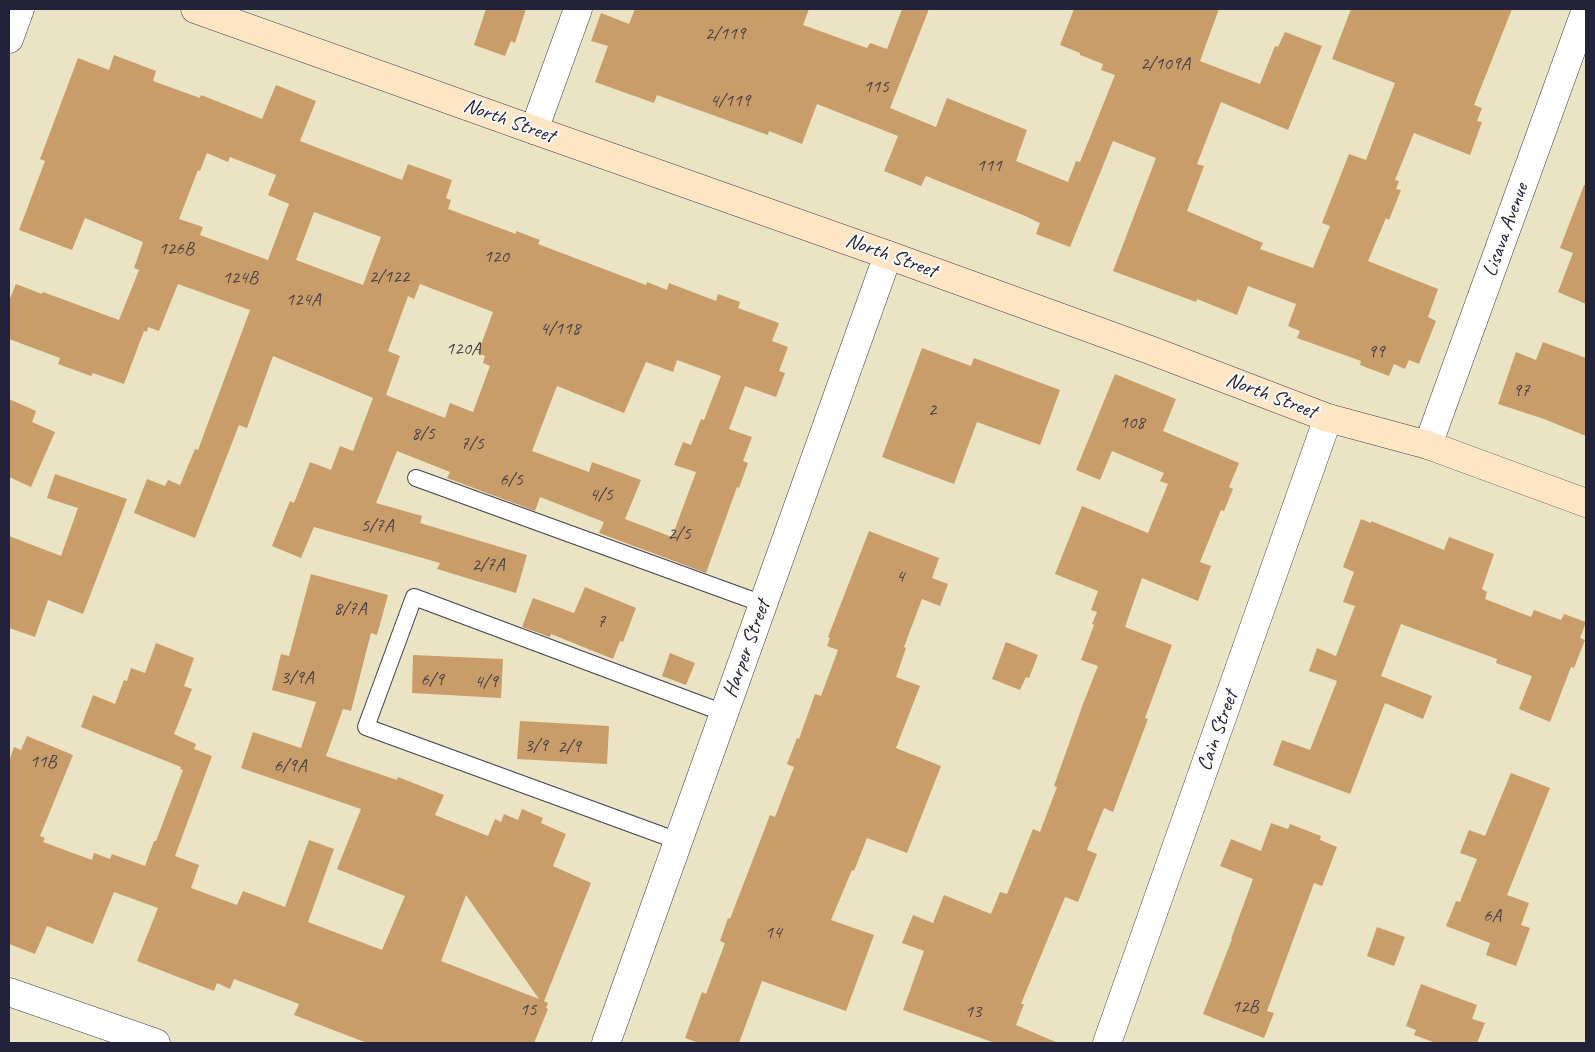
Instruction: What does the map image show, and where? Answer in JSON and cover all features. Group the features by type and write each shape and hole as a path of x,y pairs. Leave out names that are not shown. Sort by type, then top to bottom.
{"street":[{"path":"9,39 20,9"},
{"name":"North Street","path":"195,9 888,255 1141,347 1328,418 1428,445 1586,503"},
{"path":"534,130 578,9"},
{"name":"Lisava Avenue","path":"1428,445 1584,15"},
{"name":"Harper Street","path":"606,1043 888,255"},
{"name":"Cain Street","path":"1107,1043 1328,418"},
{"path":"9,992 156,1043"}],"lane":[{"path":"416,478 764,604"},
{"path":"678,841 366,727 414,597 724,713"}],"building":[{"path":"486,9 526,9 515,43 511,41 505,56 474,45"},
{"path":"635,9 809,9 803,25 867,48 870,43 887,49 902,9 929,9 890,108 936,127 947,98 1027,130 1016,161 1068,182 1076,161 1080,162 1115,75 1101,70 1103,64 1060,45 1074,9 1219,9 1200,61 1260,84 1275,46 1278,47 1285,32 1322,46 1288,130 1221,102 1197,164 1204,166 1187,211 1263,243 1260,249 1313,268 1330,226 1322,223 1349,154 1366,160 1395,83 1332,59 1351,9 1512,9 1474,105 1482,108 1477,121 1482,122 1470,155 1414,133 1395,180 1399,181 1396,189 1401,190 1389,220 1386,218 1368,261 1438,289 1428,317 1436,321 1419,364 1409,360 1405,369 1394,364 1389,376 1360,365 1361,361 1297,338 1300,331 1288,326 1296,304 1248,286 1237,315 1197,299 1196,302 1113,271 1156,158 1113,141 1070,247 1036,234 1040,223 1023,215 926,176 921,186 884,171 898,136 817,104 802,144 769,131 768,135 657,95 654,103 595,82 608,46 591,41 601,13 629,24"},
{"path":"114,55 156,71 153,81 200,98 201,95 262,119 276,85 316,101 300,141 402,180 408,164 452,180 446,198 451,200 448,209 516,234 516,231 540,240 538,244 646,285 647,282 667,290 669,283 716,301 718,294 740,302 738,308 779,323 772,341 788,347 779,371 785,373 776,397 745,386 729,429 752,437 743,461 748,463 739,488 737,487 706,573 599,533 604,522 540,497 535,511 447,478 450,472 397,451 376,503 422,516 420,523 527,555 516,593 437,569 440,563 314,527 301,558 272,546 290,501 294,503 310,462 331,470 340,446 353,451 373,398 273,356 247,428 239,425 195,538 134,513 147,479 165,486 168,480 180,485 195,449 198,450 250,310 178,284 159,331 148,327 147,332 144,331 124,384 93,373 91,376 58,364 60,358 9,339 9,301 16,284 119,320 139,270 134,268 143,242 85,218 72,250 19,230 45,161 40,159 78,58 109,70","holes":["207,153 228,162 230,157 276,175 268,195 289,204 268,260 200,235 203,227 179,219 198,170 200,171","314,212 381,237 363,285 296,260","420,284 493,312 478,353 485,356 483,363 490,366 473,412 450,403 445,418 386,395 400,356 388,351 408,296 414,299","677,360 721,376 704,420 701,419 691,445 683,442 674,465 696,472 672,537 625,519 641,480 592,462 589,472 532,451 557,386 624,413 646,362 673,372"]},
{"path":"1584,185 1586,185 1586,304 1558,292 1573,253 1560,248"},
{"path":"1543,342 1586,358 1586,436 1544,419 1498,404 1516,352 1536,360"},
{"path":"922,348 971,366 974,358 1060,390 1040,445 977,422 954,484 882,457"},
{"path":"1115,374 1176,399 1163,431 1239,463 1229,487 1233,489 1224,511 1221,510 1200,562 1211,566 1198,601 1142,578 1125,627 1172,645 1145,718 1148,719 1113,812 1104,808 1087,850 1097,854 1078,902 1065,897 1021,1004 1024,1004 1016,1025 1058,1043 995,1043 903,1010 924,951 902,943 913,915 933,923 944,895 991,914 1000,892 1007,894 1033,829 1040,832 1057,787 1054,786 1098,666 1081,660 1094,625 1092,624 1097,612 1091,610 1098,591 1055,574 1082,506 1148,533 1168,484 1160,481 1164,473 1112,451 1100,480 1076,470"},
{"path":"9,399 36,411 32,422 55,432 31,487 9,477"},
{"path":"55,474 127,499 83,614 48,600 35,637 9,628 9,536 61,556 78,508 47,498"},
{"path":"1361,519 1371,523 1371,521 1444,550 1449,537 1494,554 1482,589 1487,592 1485,599 1531,617 1534,610 1561,620 1564,614 1586,622 1580,638 1585,640 1574,668 1571,667 1550,722 1519,709 1532,676 1496,663 1497,659 1401,624 1381,676 1432,696 1423,719 1385,703 1350,794 1273,765 1282,740 1310,750 1337,681 1309,671 1317,648 1336,656 1355,606 1343,602 1354,572 1343,567"},
{"path":"869,531 939,558 932,578 948,584 940,606 922,599 904,647 906,648 896,677 920,686 896,748 941,766 907,853 867,838 831,920 874,935 846,1011 762,981 739,1043 699,1043 685,1038 702,992 706,994 725,943 720,941 728,918 730,919 770,815 775,817 794,767 787,764 797,738 799,739 815,694 821,696 838,650 827,646 830,638 828,637"},
{"path":"311,574 388,595 377,635 371,633 351,711 343,709 326,756 397,780 398,777 444,795 435,815 488,836 495,819 501,822 504,814 518,820 522,809 543,818 541,823 566,834 553,866 591,883 544,1001 548,1003 546,1008 548,1009 534,1043 367,1043 294,1015 299,1004 234,979 230,989 217,983 214,991 137,961 158,908 114,892 93,944 47,926 35,954 9,944 9,761 14,747 21,750 27,736 73,755 40,836 45,838 43,842 92,860 94,853 110,859 112,854 145,866 183,770 180,769 181,767 81,727 93,695 115,704 124,680 127,681 131,668 145,673 156,643 194,658 184,686 192,689 174,734 196,744 194,749 212,756 175,856 199,865 191,888 237,905 243,891 285,907 309,840 334,849 308,922 382,950 405,896 337,869 361,809 241,768 253,732 301,748 316,702 272,690 281,654 289,656","holes":["466,895 539,999 441,961"]},
{"path":"585,587 636,608 623,642 620,641 613,659 551,634 550,637 522,627 533,598 574,613"},
{"path":"1006,642 1038,655 1029,678 1026,677 1020,690 992,679"},
{"path":"670,653 695,663 686,685 662,676"},
{"path":"413,655 503,659 501,698 412,693"},
{"path":"520,721 609,726 607,764 517,759"},
{"path":"1511,773 1550,788 1507,895 1529,903 1521,925 1530,928 1516,966 1486,955 1490,943 1446,926 1456,901 1460,902 1477,859 1460,853 1469,830 1485,836"},
{"path":"1271,823 1288,829 1290,824 1321,836 1320,840 1337,847 1322,886 1314,883 1267,1011 1274,1013 1264,1038 1203,1014 1253,879 1220,866 1231,839 1261,851"},
{"path":"1377,927 1405,937 1394,966 1367,956"},
{"path":"1421,984 1477,1005 1472,1019 1485,1023 1477,1043 1436,1043 1414,1035 1416,1030 1406,1026"}]}
